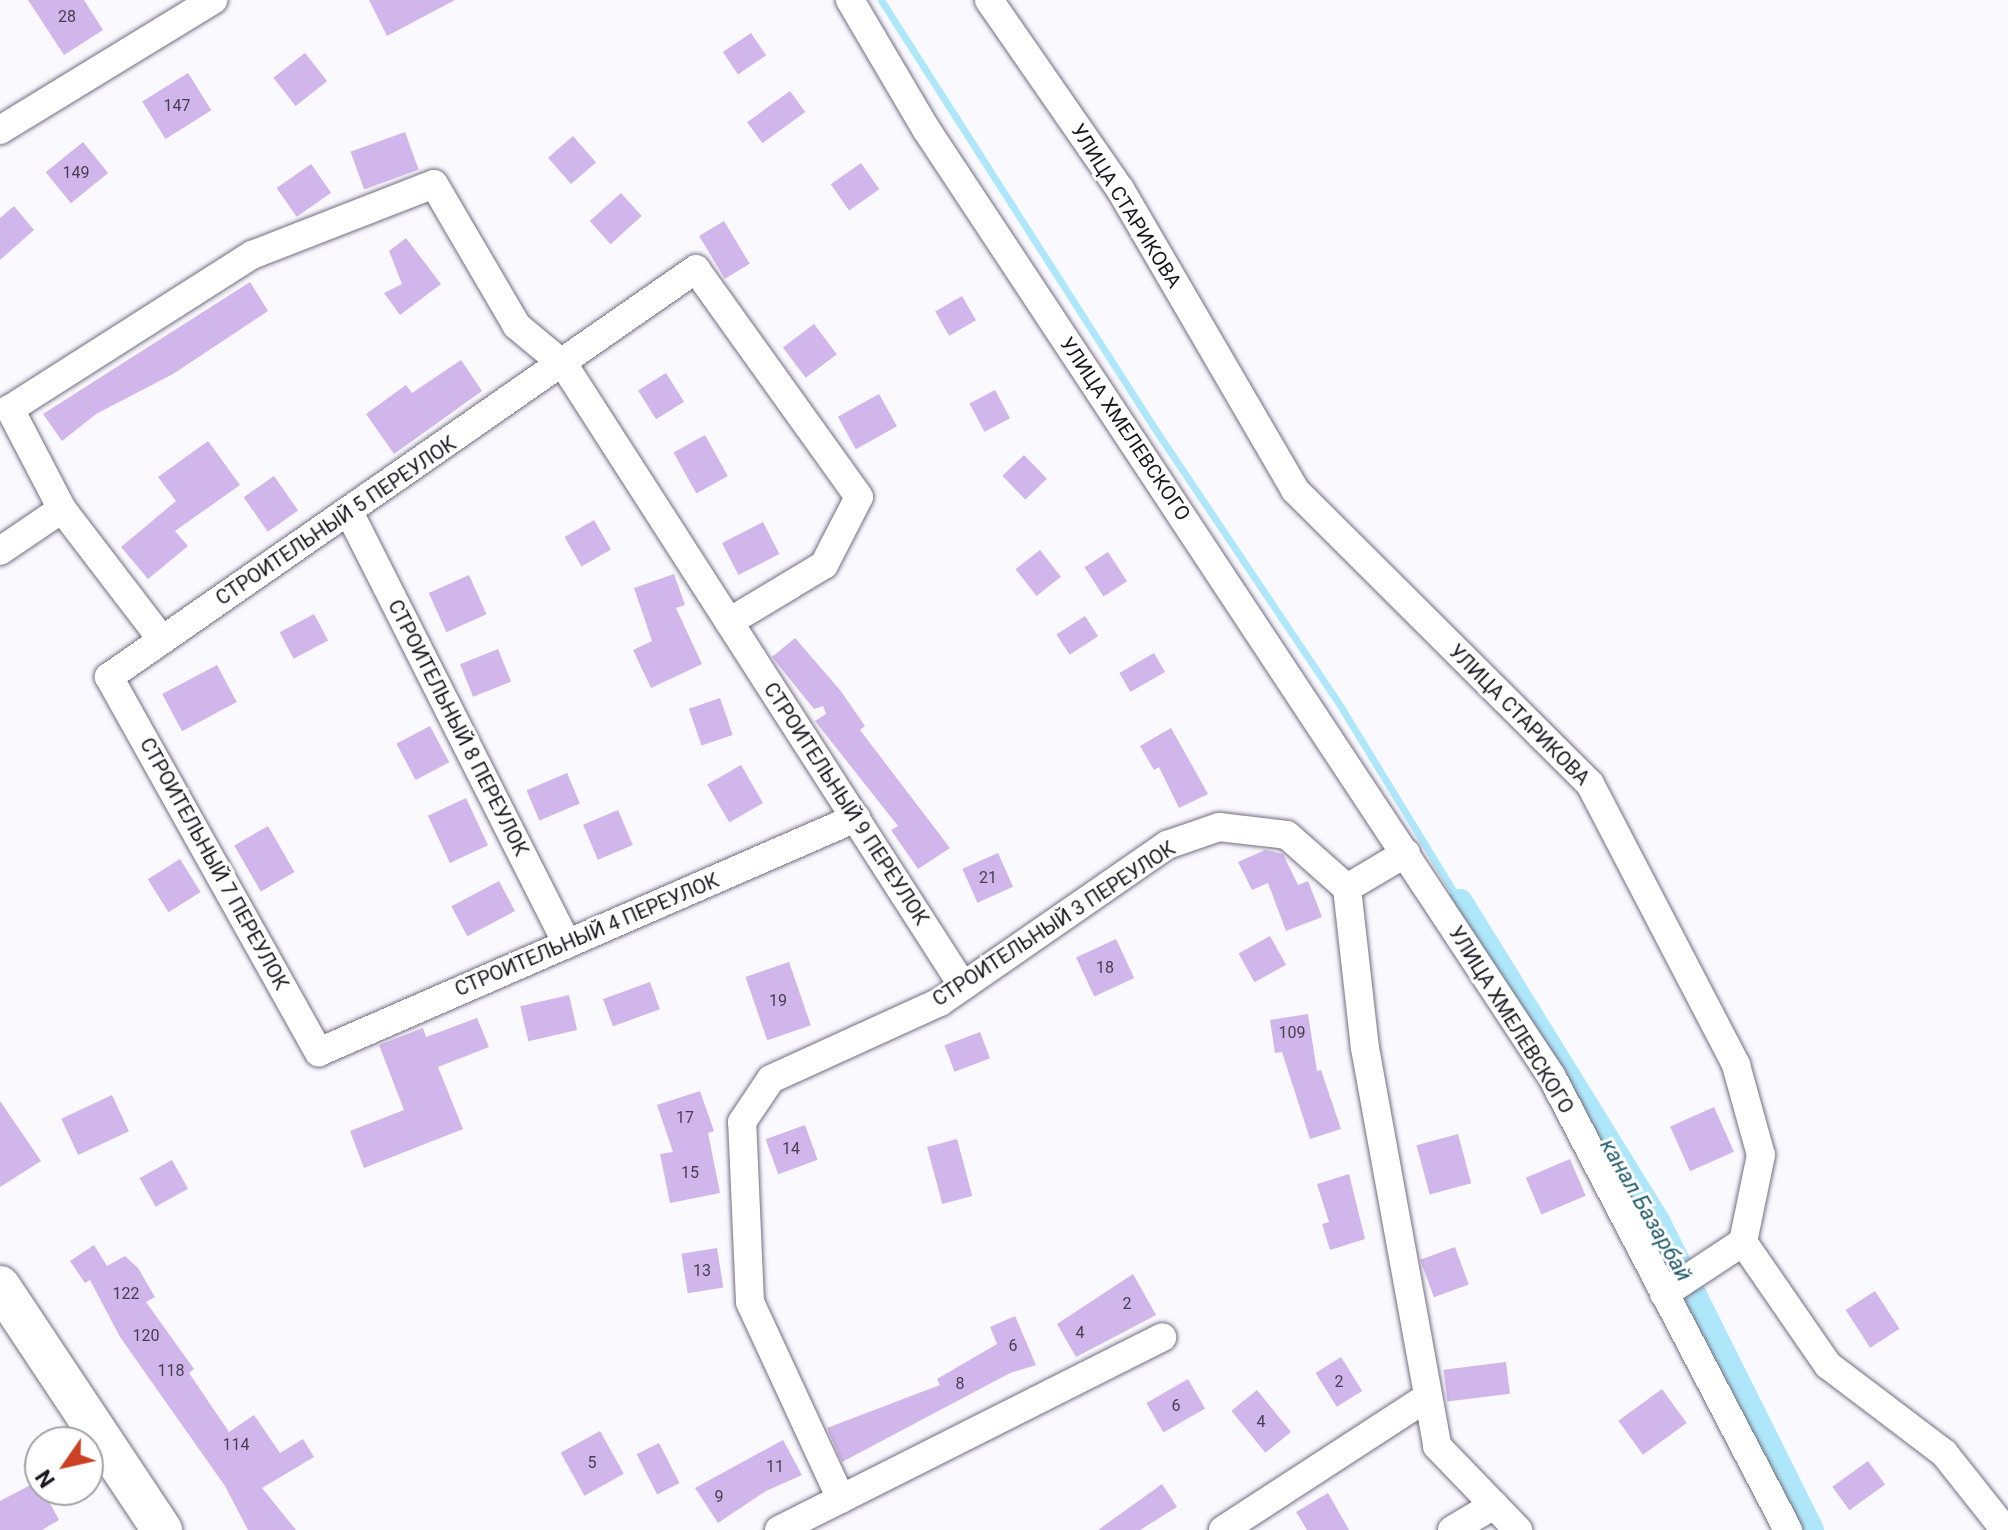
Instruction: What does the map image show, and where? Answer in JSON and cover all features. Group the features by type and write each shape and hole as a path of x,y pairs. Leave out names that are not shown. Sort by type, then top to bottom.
{"street":[{"path":"0,130 213,0"},
{"name":"УЛИЦА ХМЕЛЕВСКОГО","path":"850,0 926,129 1552,1077 1788,1530"},
{"name":"УЛИЦА СТАРИКОВА","path":"989,0 1120,189 1295,490 1590,784 1736,1065 1761,1155 1737,1246"},
{"name":"СТРОИТЕЛЬНЫЙ 9 ПЕРЕУЛОК","path":"162,640 62,509 10,409 252,255 434,184 517,326 564,365 963,986"},
{"path":"564,365 696,269 859,497 824,565 729,622"},
{"name":"СТРОИТЕЛЬНЫЙ 5 ПЕРЕУЛОК","path":"109,677 564,365"},
{"path":"0,551 62,509"},
{"name":"СТРОИТЕЛЬНЫЙ 8 ПЕРЕУЛОК","path":"349,512 567,944"},
{"name":"СТРОИТЕЛЬНЫЙ 7 ПЕРЕУЛОК","path":"109,677 319,1052"},
{"name":"СТРОИТЕЛЬНЫЙ 4 ПЕРЕУЛОК","path":"319,1052 856,818"},
{"name":"СТРОИТЕЛЬНЫЙ 3 ПЕРЕУЛОК","path":"841,1499 750,1302 742,1122 771,1079 940,1002 1167,845 1219,827 1287,835 1347,888"},
{"path":"1406,853 1347,888 1365,1048 1437,1446 1518,1530"},
{"path":"1665,1293 1737,1246 1828,1365 1944,1453 2005,1530"},
{"path":"0,1286 162,1530"},
{"path":"779,1530 1162,1337"},
{"path":"1223,1530 1428,1397"},
{"path":"1452,1530 1494,1505"}],"building":[{"path":"28,0 84,0 103,30 64,55"},
{"path":"369,0 455,0 387,36"},
{"path":"751,33 766,55 738,74 723,52"},
{"path":"305,53 327,81 296,106 273,78"},
{"path":"188,73 211,110 166,139 142,102"},
{"path":"790,91 805,112 762,143 747,122"},
{"path":"405,132 419,170 364,189 350,152"},
{"path":"573,136 596,162 571,184 548,158"},
{"path":"83,142 108,173 71,203 46,172"},
{"path":"861,163 879,189 849,210 831,184"},
{"path":"311,164 331,193 297,217 277,188"},
{"path":"621,193 642,216 611,244 590,221"},
{"path":"14,206 34,230 0,260 0,218"},
{"path":"724,221 750,264 725,279 699,236"},
{"path":"406,238 441,284 400,315 384,293 402,284 389,251"},
{"path":"250,282 268,311 173,374 96,414 62,441 43,414"},
{"path":"962,296 976,320 949,336 935,312"},
{"path":"814,324 837,354 806,378 783,347"},
{"path":"461,360 482,391 394,454 366,414 406,385 412,393"},
{"path":"666,373 684,402 656,419 638,390"},
{"path":"995,390 1010,418 984,432 969,404"},
{"path":"879,394 897,426 856,449 838,417"},
{"path":"705,435 728,476 696,494 674,452"},
{"path":"208,441 240,485 175,531 188,546 148,579 121,547 176,501 158,477"},
{"path":"1024,455 1047,479 1025,500 1002,476"},
{"path":"274,476 298,510 268,532 244,497"},
{"path":"594,520 611,549 582,566 565,537"},
{"path":"763,522 779,554 738,575 722,543"},
{"path":"1040,550 1061,577 1037,596 1016,569"},
{"path":"1108,552 1127,581 1104,597 1085,567"},
{"path":"674,574 685,605 676,608 702,664 651,688 633,650 652,641 634,588"},
{"path":"469,575 486,614 446,632 429,593"},
{"path":"314,614 328,640 294,659 280,632"},
{"path":"1085,616 1098,636 1070,655 1056,635"},
{"path":"795,638 840,690 865,726 860,730 950,848 918,869 891,830 898,826 815,721 826,714 823,706 814,709 772,657"},
{"path":"498,649 511,681 473,697 460,664"},
{"path":"1154,653 1165,672 1130,692 1119,673"},
{"path":"217,665 237,702 182,731 162,694"},
{"path":"720,698 733,735 701,746 689,709"},
{"path":"430,726 449,762 416,780 396,744"},
{"path":"1171,728 1208,794 1179,808 1159,767 1154,770 1140,746"},
{"path":"741,765 763,803 729,823 707,785"},
{"path":"567,773 580,803 539,821 526,790"},
{"path":"466,798 488,845 450,863 428,816"},
{"path":"618,810 633,845 598,860 583,825"},
{"path":"268,826 294,872 261,891 234,846"},
{"path":"1265,850 1283,854 1298,885 1308,881 1322,917 1286,931 1268,883 1252,890 1238,862"},
{"path":"998,853 1013,887 977,903 962,869"},
{"path":"180,859 201,892 168,912 148,879"},
{"path":"499,881 515,911 467,936 451,906"},
{"path":"1270,936 1286,965 1255,982 1239,953"},
{"path":"1116,939 1134,978 1094,997 1076,958"},
{"path":"789,962 811,1025 767,1040 746,977"},
{"path":"650,982 660,1009 613,1026 603,999"},
{"path":"569,995 577,1030 528,1041 520,1006"},
{"path":"1308,1014 1317,1071 1321,1070 1341,1129 1310,1139 1282,1052 1275,1053 1270,1020"},
{"path":"477,1018 489,1047 438,1067 463,1129 364,1168 350,1131 404,1110 379,1045 423,1028 426,1037"},
{"path":"980,1032 990,1058 955,1072 945,1046"},
{"path":"700,1091 714,1131 708,1133 720,1193 670,1203 660,1154 673,1152 657,1105"},
{"path":"112,1095 129,1131 78,1155 61,1119"},
{"path":"0,1101 41,1161 0,1187"},
{"path":"1714,1107 1734,1152 1690,1171 1670,1127"},
{"path":"805,1125 818,1160 778,1174 766,1139"},
{"path":"1458,1134 1471,1183 1430,1194 1416,1145"},
{"path":"957,1139 972,1196 942,1204 927,1147"},
{"path":"1570,1159 1586,1196 1541,1215 1526,1178"},
{"path":"172,1160 188,1189 156,1207 140,1178"},
{"path":"1349,1174 1365,1239 1330,1250 1322,1224 1329,1222 1317,1184"},
{"path":"94,1245 107,1266 125,1256 138,1268 155,1297 146,1302 194,1369 189,1373 229,1432 254,1415 280,1453 303,1439 314,1457 262,1488 296,1530 248,1530 225,1486 120,1337 90,1280 85,1283 70,1261"},
{"path":"1455,1247 1469,1285 1434,1297 1420,1260"},
{"path":"717,1248 723,1288 688,1293 681,1254"},
{"path":"1133,1274 1156,1315 1076,1357 1057,1324"},
{"path":"1875,1291 1900,1329 1870,1348 1846,1310"},
{"path":"1015,1316 1036,1365 1010,1373 842,1462 827,1428 940,1385 937,1379 997,1344 990,1327"},
{"path":"1341,1357 1362,1391 1337,1407 1316,1373"},
{"path":"1506,1362 1510,1394 1447,1401 1443,1370"},
{"path":"1188,1379 1205,1408 1163,1432 1146,1403"},
{"path":"1662,1389 1687,1423 1643,1455 1618,1421"},
{"path":"1257,1390 1291,1432 1265,1453 1231,1411"},
{"path":"600,1431 624,1474 584,1496 561,1453"},
{"path":"783,1440 802,1475 766,1491 718,1523 695,1488"},
{"path":"659,1443 679,1483 657,1494 637,1454"},
{"path":"1868,1461 1885,1484 1849,1510 1832,1487"},
{"path":"1162,1484 1177,1507 1140,1530 1098,1530"},
{"path":"24,1488 24,1506 51,1506 59,1520 42,1530 0,1530 0,1501"},
{"path":"1328,1493 1349,1530 1307,1530 1296,1512"}],"waterway":[{"path":"881,0 1153,426 1341,707 1460,902"},
{"name":"канал Базарбай","path":"1460,902 1658,1223 1811,1530"}]}
